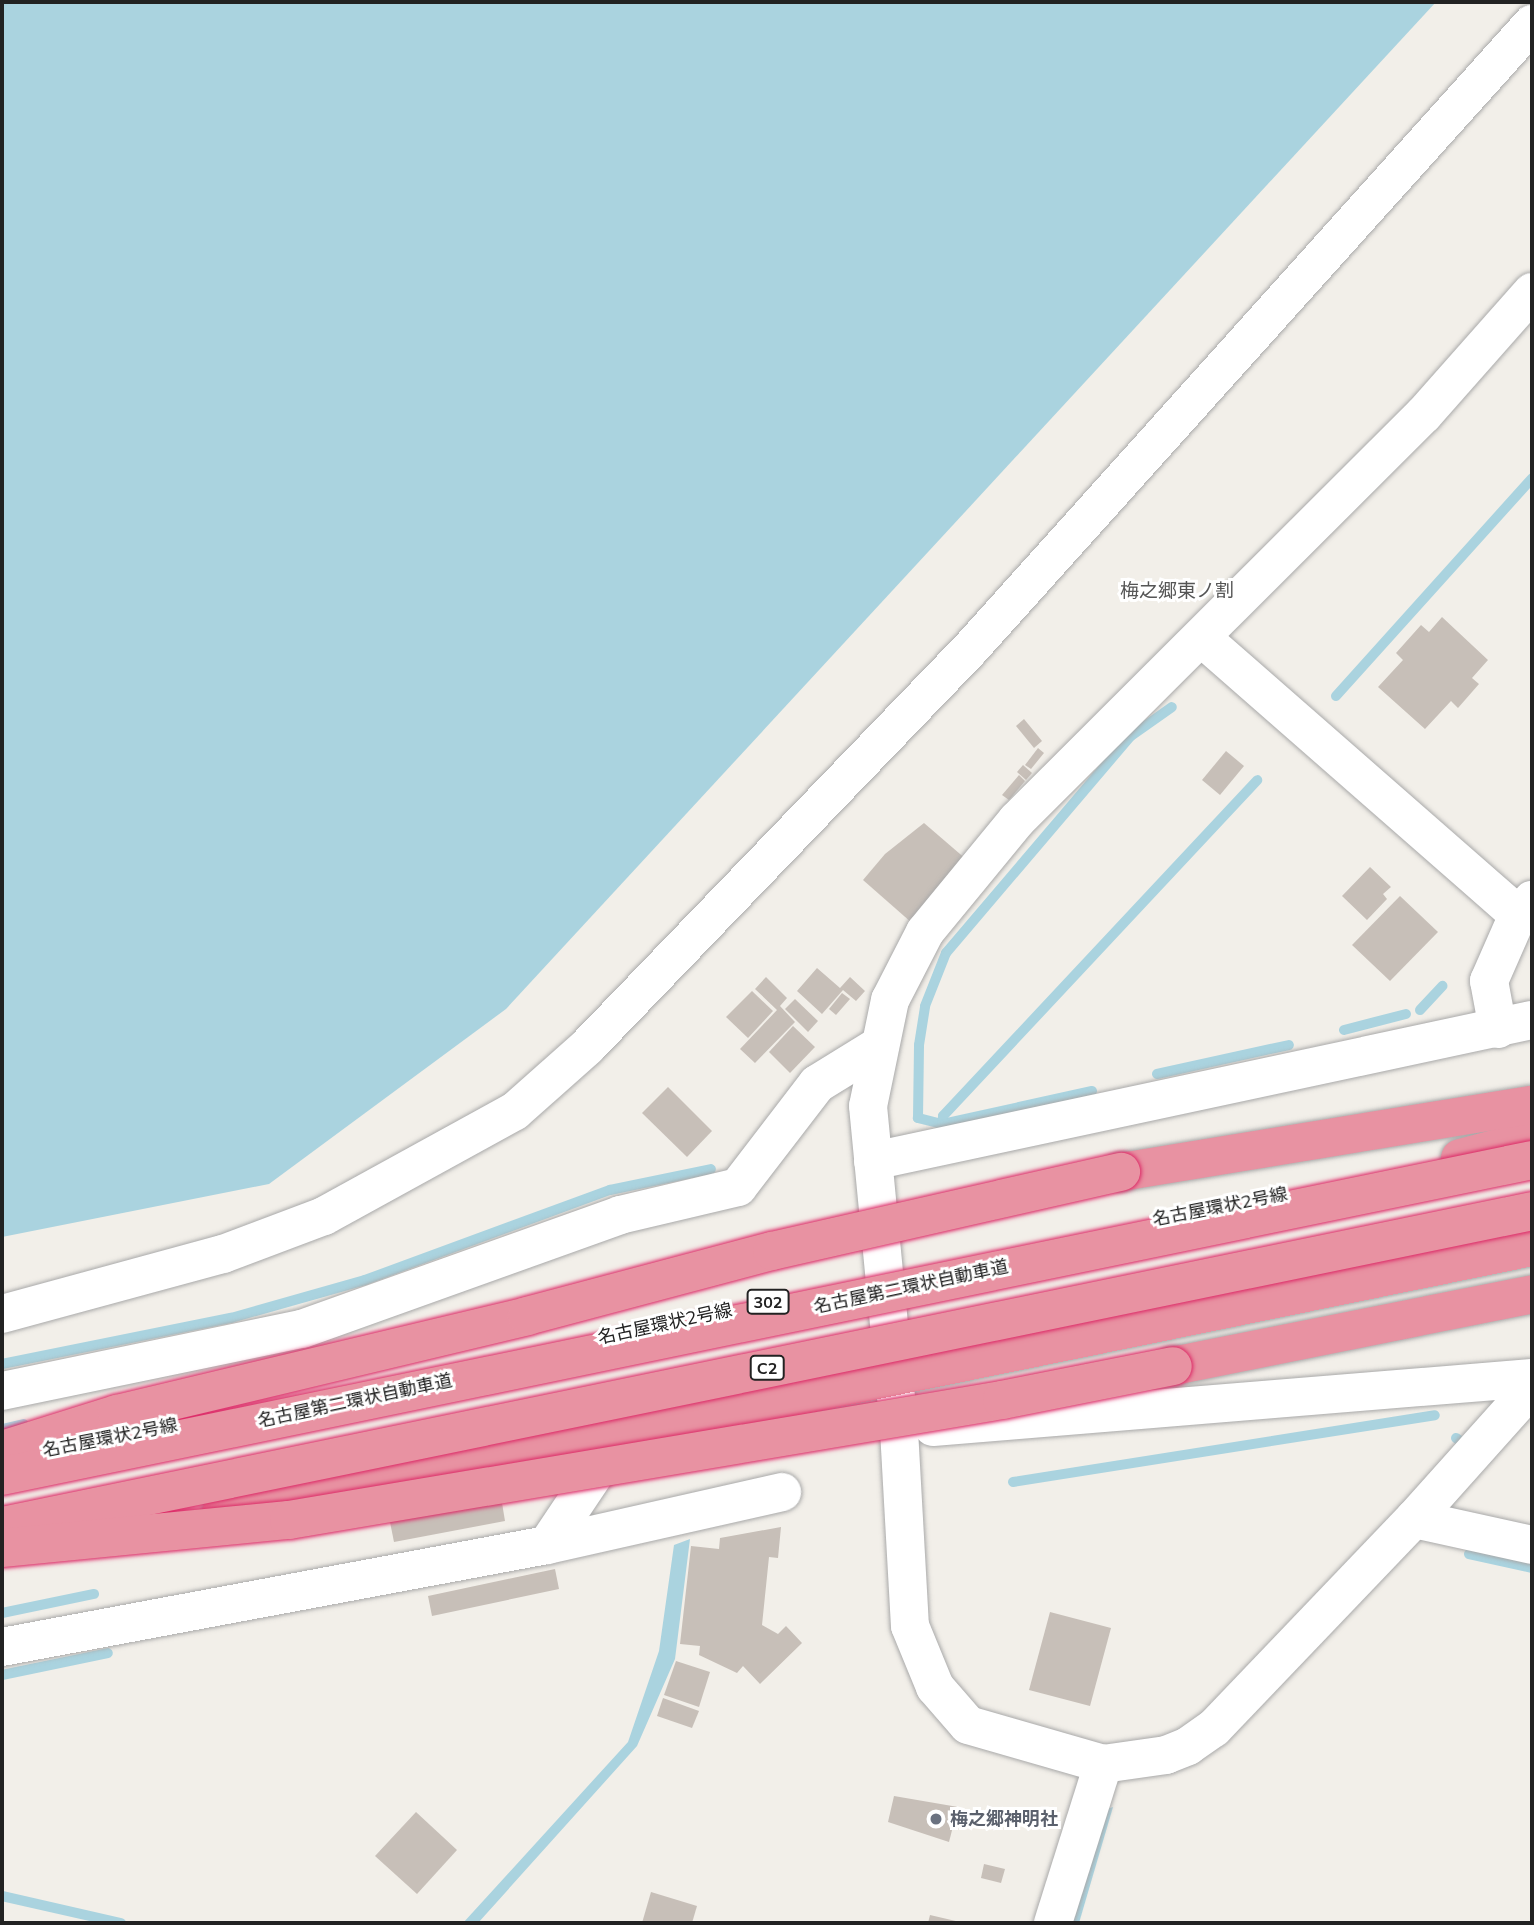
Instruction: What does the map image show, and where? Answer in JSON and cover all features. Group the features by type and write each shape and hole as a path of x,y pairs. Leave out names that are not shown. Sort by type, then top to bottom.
{"highway":[{"path":"2,1450 117,1414 527,1316 772,1251 1121,1172 1532,1105"},
{"name":"名古屋環状2号線","path":"2,1460 1446,1162 1532,1139"},
{"name":"名古屋第二環状自動車道","path":"2,1476 1532,1160"},
{"name":"C2","path":"2,1526 1532,1210"},
{"path":"2,1563 626,1428 1532,1247"},
{"path":"2,1548 289,1520 1002,1400 1532,1294"}],"street":[{"path":"2,1314 223,1254 324,1216 514,1111 587,1047 971,647 1532,24"},
{"path":"1532,292 1424,414 1202,638 1168,666 1017,820 925,932 890,1000 877,1047 868,1106 899,1430 910,1626 935,1687 968,1725 1103,1764 1166,1755 1214,1728 1414,1519 1532,1387"},
{"path":"873,1161 1515,1025 1489,981 1525,908 1202,638"},
{"path":"2,1391 302,1329 620,1215 738,1187 817,1084 877,1047"},
{"path":"899,1430 1532,1377"},
{"path":"547,1545 626,1428"},
{"path":"2,1647 547,1545 782,1492"},
{"path":"1414,1519 1532,1545"},
{"path":"1053,1923 1103,1764"}],"water":[{"path":"2,2 1436,2 506,1009 269,1184 2,1237"},
{"path":"690,1539 675,1659 637,1746 478,1923 463,1923 628,1742 659,1651 674,1545"},
{"path":"1113,1807 1079,1923 1070,1923 1101,1811"}],"building":[{"path":"1442,617 1488,660 1472,678 1479,684 1458,708 1451,701 1425,729 1378,687 1403,660 1396,653 1421,625 1429,632"},
{"path":"1024,719 1042,741 1034,748 1016,726"},
{"path":"1038,748 1044,753 1031,769 1025,765"},
{"path":"1226,751 1244,766 1220,795 1202,780"},
{"path":"1023,765 1032,773 1026,780 1017,772"},
{"path":"1019,775 1025,781 1009,800 1002,795"},
{"path":"924,823 967,860 912,923 863,880 885,854"},
{"path":"1370,867 1391,887 1383,894 1387,899 1367,920 1342,896"},
{"path":"1400,896 1438,932 1390,981 1352,945"},
{"path":"817,968 840,988 850,977 865,991 856,1001 843,990 822,1014 797,991"},
{"path":"766,977 787,998 780,1006 795,1022 755,1063 740,1049 777,1010 755,989"},
{"path":"752,991 773,1011 748,1038 726,1017"},
{"path":"842,993 850,999 836,1015 829,1009"},
{"path":"795,999 818,1021 808,1032 785,1009"},
{"path":"793,1026 815,1047 790,1073 769,1052"},
{"path":"668,1087 712,1131 687,1157 642,1113"},
{"path":"500,1491 505,1521 394,1542 388,1512"},
{"path":"781,1527 778,1558 769,1557 762,1625 778,1634 786,1626 802,1643 760,1684 743,1666 737,1673 699,1655 700,1646 680,1644 691,1546 719,1549 720,1538"},
{"path":"555,1569 559,1589 432,1616 428,1596"},
{"path":"1050,1612 1111,1628 1090,1706 1029,1690"},
{"path":"676,1661 710,1672 699,1707 664,1695"},
{"path":"663,1698 699,1711 692,1728 657,1716"},
{"path":"894,1796 958,1807 949,1842 888,1822"},
{"path":"416,1812 457,1850 417,1894 375,1856"},
{"path":"984,1864 1005,1869 1001,1883 981,1878"},
{"path":"651,1892 697,1906 692,1923 642,1923"},
{"path":"930,1915 960,1922 928,1923"}],"waterway":[{"path":"1336,696 1532,478"},
{"path":"1092,1091 942,1124 918,1118 919,1045 925,1006 946,953 1131,736 1172,707"},
{"path":"942,1128 943,1116 1257,780"},
{"path":"1420,1010 1442,986"},
{"path":"1344,1030 1406,1014"},
{"path":"1157,1074 1289,1045"},
{"path":"2,1364 231,1318 365,1280 610,1190 711,1169"},
{"path":"1013,1482 1435,1415"},
{"path":"2,1429 23,1424"},
{"path":"1469,1554 1532,1568"},
{"path":"2,1613 94,1594"},
{"path":"2,1675 108,1653"},
{"path":"2,1896 121,1923"}],"place":[{"name":"梅之郷神明社","path":"936,1819"}],"district":[{"name":"梅之郷東ノ割","path":"1177,591"}]}
